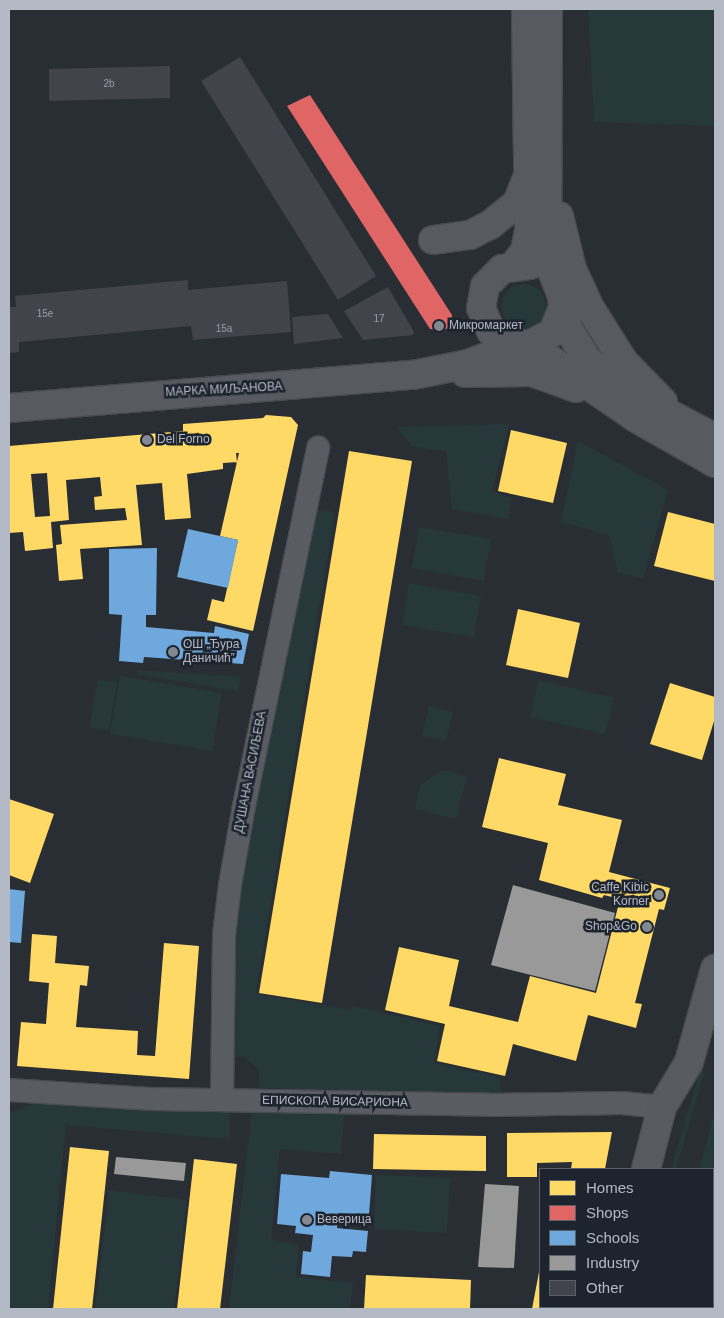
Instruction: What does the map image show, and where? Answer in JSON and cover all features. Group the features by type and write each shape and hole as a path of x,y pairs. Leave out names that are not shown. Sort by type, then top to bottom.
{"street":[{"path":"514,265 527,245 530,172 526,9"},
{"path":"548,9 547,249 554,280 561,293 563,307 574,340 602,374 628,392 715,438"},
{"path":"548,134 562,237 578,284 624,362 662,401 691,424"},
{"path":"433,240 470,235 490,225 517,203 530,172"},
{"path":"554,280 536,266 514,265 502,269 486,286 482,298 484,318 491,331 503,340 523,345 616,405 715,462"},
{"path":"523,345 553,332 563,307"},
{"path":"430,372 474,338 484,318"},
{"name":"МАРКА МИЉАНОВА","path":"9,408 430,372 468,364 523,345"},
{"path":"430,372 532,372 616,405"},
{"name":"ДУШАНА ВАСИЉЕВА","path":"222,1100 224,935 230,885 244,806 318,448"},
{"path":"646,1168 662,1108 689,1062 715,969"},
{"name":"ЕПИСКОПА ВИСАРИОНА","path":"9,1090 119,1098 490,1105 622,1103 662,1108"}],"shaded area":[{"path":"588,9 715,9 715,126 594,122"},
{"path":"528,284 540,290 545,297 545,315 540,322 533,327 520,328 508,322 503,315 502,302 508,290 515,285"},
{"path":"509,424 492,491 512,498 508,519 452,509 446,452 412,446 396,427"},
{"path":"578,441 668,490 643,579 618,572 609,535 561,522"},
{"path":"310,509 335,512 256,994 351,1010 353,1006 440,1026 434,1063 500,1078 501,1097 260,1088 258,1069 244,1056 230,1058 229,934"},
{"path":"419,527 491,539 484,581 412,568"},
{"path":"409,583 481,596 474,637 402,625"},
{"path":"138,670 241,677 238,691 137,674"},
{"path":"120,676 222,693 212,751 110,734"},
{"path":"98,680 117,682 109,731 89,727"},
{"path":"539,680 614,698 605,734 530,717"},
{"path":"429,706 453,712 446,741 422,736"},
{"path":"442,770 467,776 456,819 415,809 420,786"},
{"path":"700,1070 705,1071 676,1168 671,1168"},
{"path":"46,1099 230,1106 230,1139 66,1125 48,1309 9,1309 9,1113"},
{"path":"252,1108 345,1111 341,1154 280,1149 271,1240 299,1245 296,1277 353,1283 350,1309 229,1309"},
{"path":"715,1113 714,1272 714,1168 699,1168"},
{"path":"376,1175 450,1178 447,1233 374,1229"},
{"path":"109,1190 187,1200 174,1309 95,1309"}],"building: Homes":[{"path":"266,415 291,417 298,425 253,631 207,620 212,599 224,602 238,540 220,536 237,462 223,463 223,469 187,474 191,518 165,520 162,483 136,485 142,545 80,549 83,579 59,581 56,545 62,544 60,525 127,520 125,508 95,510 94,497 102,496 100,477 66,480 69,520 51,522 53,548 25,551 23,532 9,533 9,446 183,431 183,424 263,418","holes":["47,473 50,516 35,517 31,474"]},
{"path":"511,430 567,443 553,503 498,491"},
{"path":"349,451 412,461 322,1003 259,993"},
{"path":"668,512 715,524 715,581 654,566"},
{"path":"518,609 580,623 568,678 506,665"},
{"path":"670,683 715,697 715,718 702,760 650,744"},
{"path":"499,758 566,774 558,805 622,820 609,872 670,888 664,910 659,909 635,1003 642,1004 636,1028 588,1015 576,1061 513,1044 505,1076 437,1061 445,1024 385,1010 399,947 459,960 449,1006 518,1022 530,976 596,993 620,899 604,895 602,898 539,880 548,843 482,827"},
{"path":"9,799 54,814 30,883 9,875"},
{"path":"32,934 57,936 55,963 89,966 87,986 80,985 76,1027 138,1031 137,1055 155,1056 164,943 199,946 189,1079 17,1066 21,1022 46,1024 49,983 29,981"},
{"path":"612,1132 605,1168 571,1168 572,1162 537,1163 537,1177 507,1177 507,1133"},
{"path":"374,1134 486,1136 486,1171 373,1169"},
{"path":"70,1147 109,1151 92,1309 53,1309"},
{"path":"194,1159 237,1164 220,1309 177,1309"},
{"path":"539,1272 539,1308 568,1309 532,1309"},
{"path":"366,1275 471,1280 470,1309 364,1309"}],"building: Shops":[{"path":"310,95 452,315 451,326 443,331 430,329 287,106"}],"building: Schools":[{"path":"188,529 238,540 228,588 177,577"},
{"path":"157,548 156,615 146,615 146,627 214,633 215,626 249,634 243,664 144,657 143,663 119,661 122,615 109,614 109,549"},
{"path":"9,889 25,891 21,943 9,942"},
{"name":"Веверица","path":"330,1171 372,1175 369,1215 338,1213 337,1228 368,1231 366,1252 353,1251 352,1257 332,1256 330,1277 301,1274 303,1251 311,1252 313,1235 295,1233 296,1226 277,1224 281,1174 329,1178"}],"building: Industry":[{"path":"513,885 615,913 595,991 491,965"},
{"path":"116,1157 186,1163 184,1181 114,1174"},
{"path":"485,1184 519,1186 514,1268 478,1267"}],"building: Other":[{"path":"240,57 376,276 338,300 201,81"},
{"path":"170,66 170,98 49,101 49,69"},
{"path":"188,280 188,290 287,281 291,332 193,340 191,326 19,342 19,352 9,353 9,307 16,307 15,296"},
{"path":"388,287 414,332 413,335 363,340 344,311"},
{"path":"328,314 343,338 294,344 292,317"}],"place":[{"name":"Микромаркет","path":"439,326"},
{"name":"Del Forno","path":"147,440"},
{"name":"ОШ „Ђура Даничић”","path":"173,652"},
{"name":"Caffe Kibic Korner","path":"659,895"},
{"name":"Shop&Go","path":"647,927"},
{"name":"Веверица","path":"307,1220"}]}
